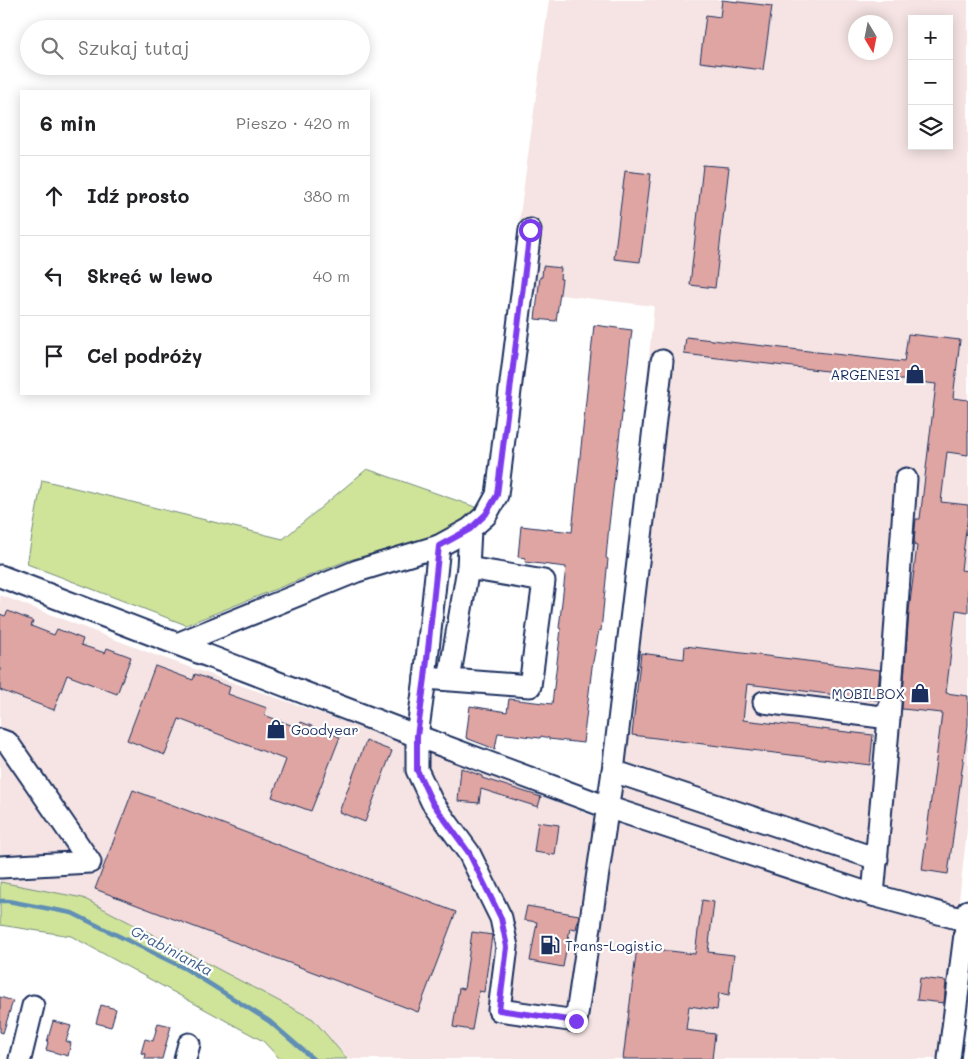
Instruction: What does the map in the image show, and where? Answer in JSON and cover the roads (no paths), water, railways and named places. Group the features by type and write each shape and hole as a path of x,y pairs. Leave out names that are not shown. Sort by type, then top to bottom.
{"street":[{"path":"177,644 357,571 439,546 470,529 486,514 497,495 530,230"},
{"path":"439,546 417,736 417,770 432,802 469,853 501,918 507,947 499,1010 576,1021 613,771 662,361"},
{"path":"874,895 906,479"},
{"path":"449,680 468,568 470,529"},
{"path":"425,678 530,686 544,581 468,568"},
{"path":"0,576 607,807 874,895 968,918 949,1059"},
{"path":"764,702 889,718"},
{"path":"0,740 8,743 90,862 0,867"},
{"path":"613,771 877,859"},
{"path":"20,1059 33,1006"}],"waterway":[{"name":"Grabinianka","path":"0,901 72,913 186,969 269,1021 313,1059"}],"place":[{"name":"ARGENESI","path":"915,374"},
{"name":"MOBILBOX","path":"920,693"},
{"name":"Goodyear","path":"276,729"},
{"name":"Trans-Logistic","path":"550,945"}]}
